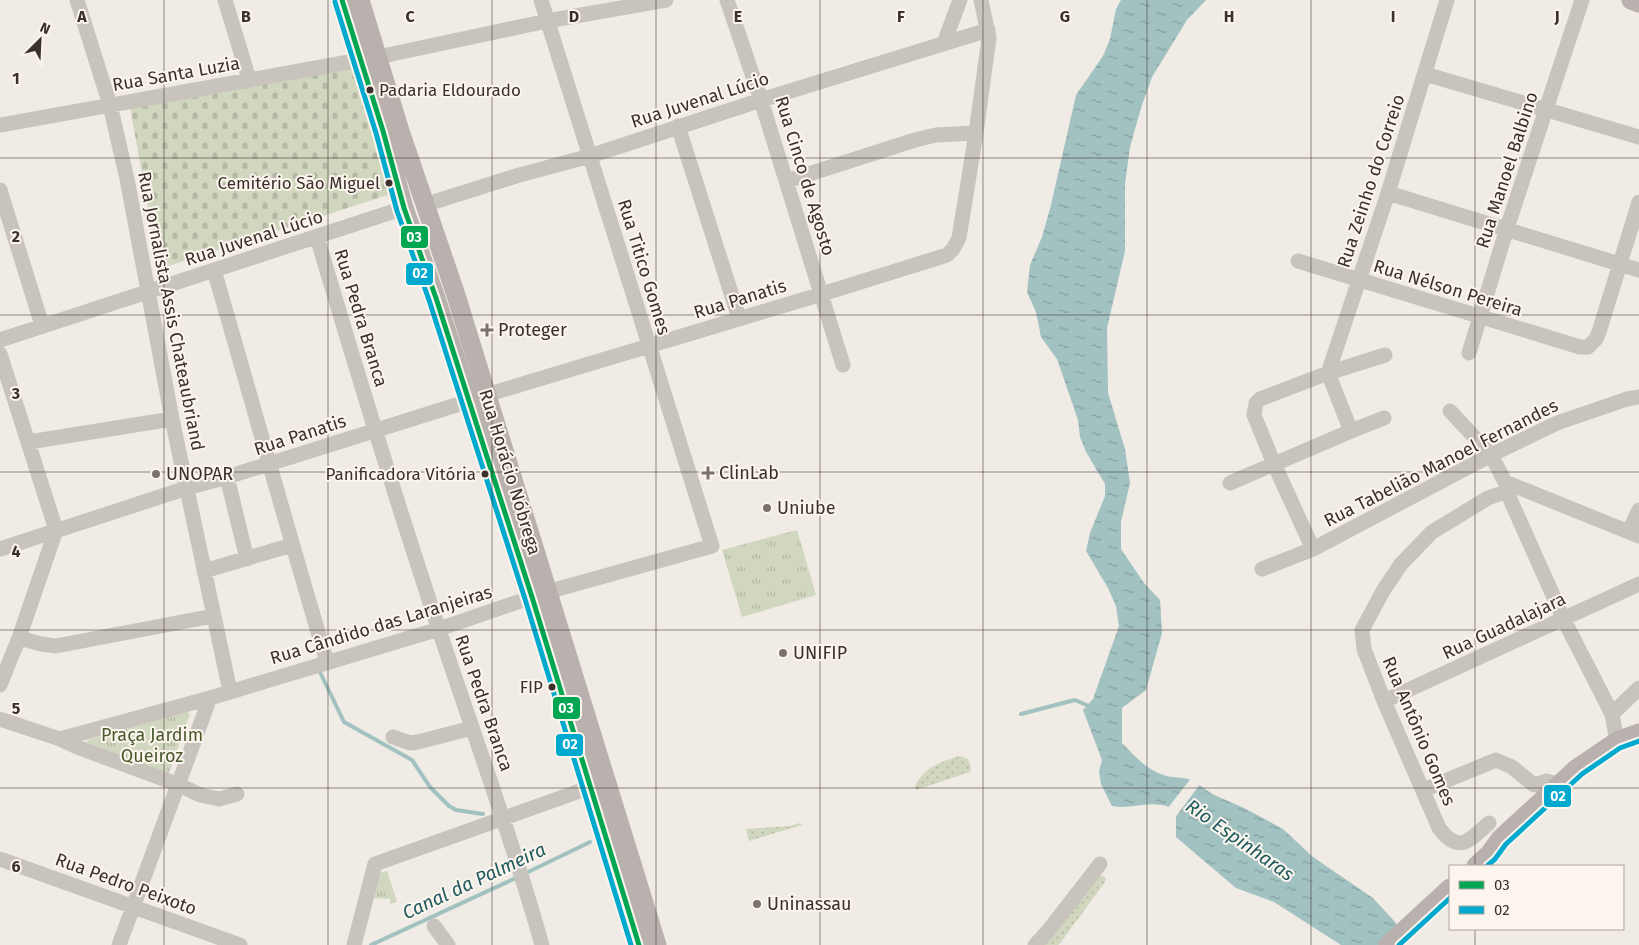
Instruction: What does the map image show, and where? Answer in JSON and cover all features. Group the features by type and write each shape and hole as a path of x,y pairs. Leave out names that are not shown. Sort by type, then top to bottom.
{"main road":[{"name":"Rua Horácio Nóbrega","path":"342,0 369,58 424,205 454,292 477,398"},
{"name":"Rua Horácio Nóbrega","path":"360,0 369,58 384,131 404,208 436,298 477,398 540,595 634,899 639,945"},
{"path":"1631,0 1639,2"},
{"name":"Rua Horácio Nóbrega","path":"540,595 592,787 634,899 657,945"},
{"path":"1480,862 1506,846 1577,768 1617,742 1638,733"},
{"path":"1551,796 1594,763 1601,752"},
{"path":"1388,945 1449,889"}],"street":[{"name":"Rua Jornalista Assis Chateaubriand","path":"77,0 110,105 127,179 172,419 230,691"},
{"path":"225,0 249,79"},
{"name":"Rua Titico Gomes","path":"541,0 712,546"},
{"name":"Rua Santa Luzia","path":"0,125 369,58 547,21 666,0"},
{"name":"Rua Cinco de Agosto","path":"728,0 787,181 843,365"},
{"path":"944,43 960,0"},
{"path":"787,181 915,140 936,135 976,133 989,38 981,0"},
{"name":"Rua Zeinho do Correio","path":"1328,373 1388,193 1446,0"},
{"name":"Rua Manoel Balbino","path":"1469,353 1507,228 1582,0"},
{"name":"Rua Juvenal Lúcio","path":"424,205 516,176 590,156 678,126 988,30"},
{"path":"1425,74 1639,137"},
{"path":"678,126 739,318"},
{"name":"Rua Panatis","path":"0,550 186,488 270,464 477,398 947,255 953,250 959,238 976,133"},
{"path":"0,190 42,325"},
{"path":"1388,193 1639,270"},
{"path":"1620,264 1639,202"},
{"name":"Rua Juvenal Lúcio","path":"0,340 404,208"},
{"name":"Rua Pedra Branca","path":"317,238 375,431 439,629 504,820 542,945"},
{"name":"Rua Nélson Pereira","path":"1298,261 1580,348 1588,347 1596,339 1620,264"},
{"path":"214,270 327,662"},
{"path":"0,354 56,530 19,638 0,685"},
{"path":"1313,548 1274,464 1254,414 1256,403 1260,399 1328,373 1385,355"},
{"path":"1328,373 1351,431"},
{"name":"Rua Tabelião Manoel Fernandes","path":"1262,569 1313,548 1491,455 1557,423 1627,399 1639,397"},
{"path":"1450,412 1491,455 1507,486 1510,499 1564,620 1612,714 1617,742"},
{"path":"1230,483 1384,418"},
{"path":"29,442 172,419"},
{"path":"227,477 247,559"},
{"path":"1507,486 1634,534 1639,510"},
{"name":"Rua Antônio Gomes","path":"1489,823 1466,842 1460,843 1451,840 1439,828 1384,702 1364,649 1362,630 1383,591 1401,564 1432,532 1507,486"},
{"path":"204,571 292,545"},
{"name":"Rua Cândido das Laranjeiras","path":"60,739 210,698 439,629 540,595 712,546"},
{"name":"Rua Guadalajara","path":"1384,702 1639,584"},
{"path":"19,638 56,646 213,616"},
{"path":"1612,714 1639,688"},
{"path":"119,945 210,698"},
{"path":"1612,714 1638,733"},
{"path":"0,719 60,739 177,784 200,795 212,798 228,798 237,794"},
{"path":"393,736 410,743 472,728"},
{"path":"1423,790 1496,760 1512,767 1534,785 1546,781 1551,796"},
{"path":"354,945 375,864 504,820 592,787"},
{"name":"Rua Pedro Peixoto","path":"0,859 240,945"},
{"path":"1035,945 1100,864"},
{"path":"434,926 448,945"}],"green space":[{"name":"Cemitério São Miguel","path":"353,65 391,194 159,269 130,107"},
{"path":"797,530 816,595 742,617 722,550"},
{"name":"Praça Jardim Queiroz","path":"186,711 190,714 169,773 163,775 88,746 87,740"},
{"path":"136,740 169,753 163,770 129,758"},
{"path":"959,756 968,759 971,768 970,772 916,790 915,786 928,770"},
{"path":"800,823 802,825 749,841 746,829 790,826"},
{"path":"387,871 397,902 390,904 390,899 374,898 377,874"},
{"path":"1099,876 1106,878 1105,882 1061,942 1058,945 1042,945"}],"water":[{"path":"1121,0 1206,0 1187,20 1152,77 1141,108 1130,147 1125,184 1125,251 1107,328 1108,393 1125,449 1130,483 1121,522 1121,549 1144,583 1160,600 1162,633 1146,690 1122,708 1122,743 1142,763 1154,771 1167,776 1194,781 1172,808 1156,804 1127,807 1112,806 1101,784 1099,772 1102,760 1083,710 1093,699 1119,626 1116,606 1108,588 1086,551 1090,533 1105,496 1105,484 1086,452 1080,437 1078,420 1057,359 1041,337 1036,312 1027,292 1030,265 1042,237 1051,205 1076,95 1103,56 1110,39 1116,9"},
{"name":"Rio Espinharas","path":"1198,784 1212,794 1244,808 1283,829 1313,857 1373,898 1396,923 1401,932 1387,945 1341,945 1274,902 1236,888 1176,837 1176,812"}],"pier":[{"path":"1192,777 1201,783 1174,819 1173,810 1167,809"}],"waterway":[{"path":"319,670 344,722 412,760 430,787 449,806 456,810 483,814"},
{"name":"Canal da Palmeira","path":"1021,714 1075,700 1091,707"},
{"name":"Canal da Palmeira","path":"524,874 590,842"},
{"name":"Canal da Palmeira","path":"371,945 518,877"}],"transit line":[{"name":"03","path":"342,0 383,131 404,208 436,298 532,597 639,945"},
{"name":"02","path":"335,2 376,133 397,211 429,300 525,599 631,945"},
{"name":"02","path":"1488,865 1506,844 1582,774 1620,748 1639,741"},
{"name":"02","path":"1399,945 1449,899"}],"place":[{"name":"Padaria Eldourado","path":"370,90"},
{"name":"Cemitério São Miguel","path":"389,183"},
{"name":"Proteger","path":"487,330"},
{"name":"ClinLab","path":"708,473"},
{"name":"UNOPAR","path":"156,474"},
{"name":"Panificadora Vitória","path":"485,474"},
{"name":"Uniube","path":"767,508"},
{"name":"UNIFIP","path":"783,653"},
{"name":"FIP","path":"552,687"},
{"name":"Uninassau","path":"757,904"}]}
